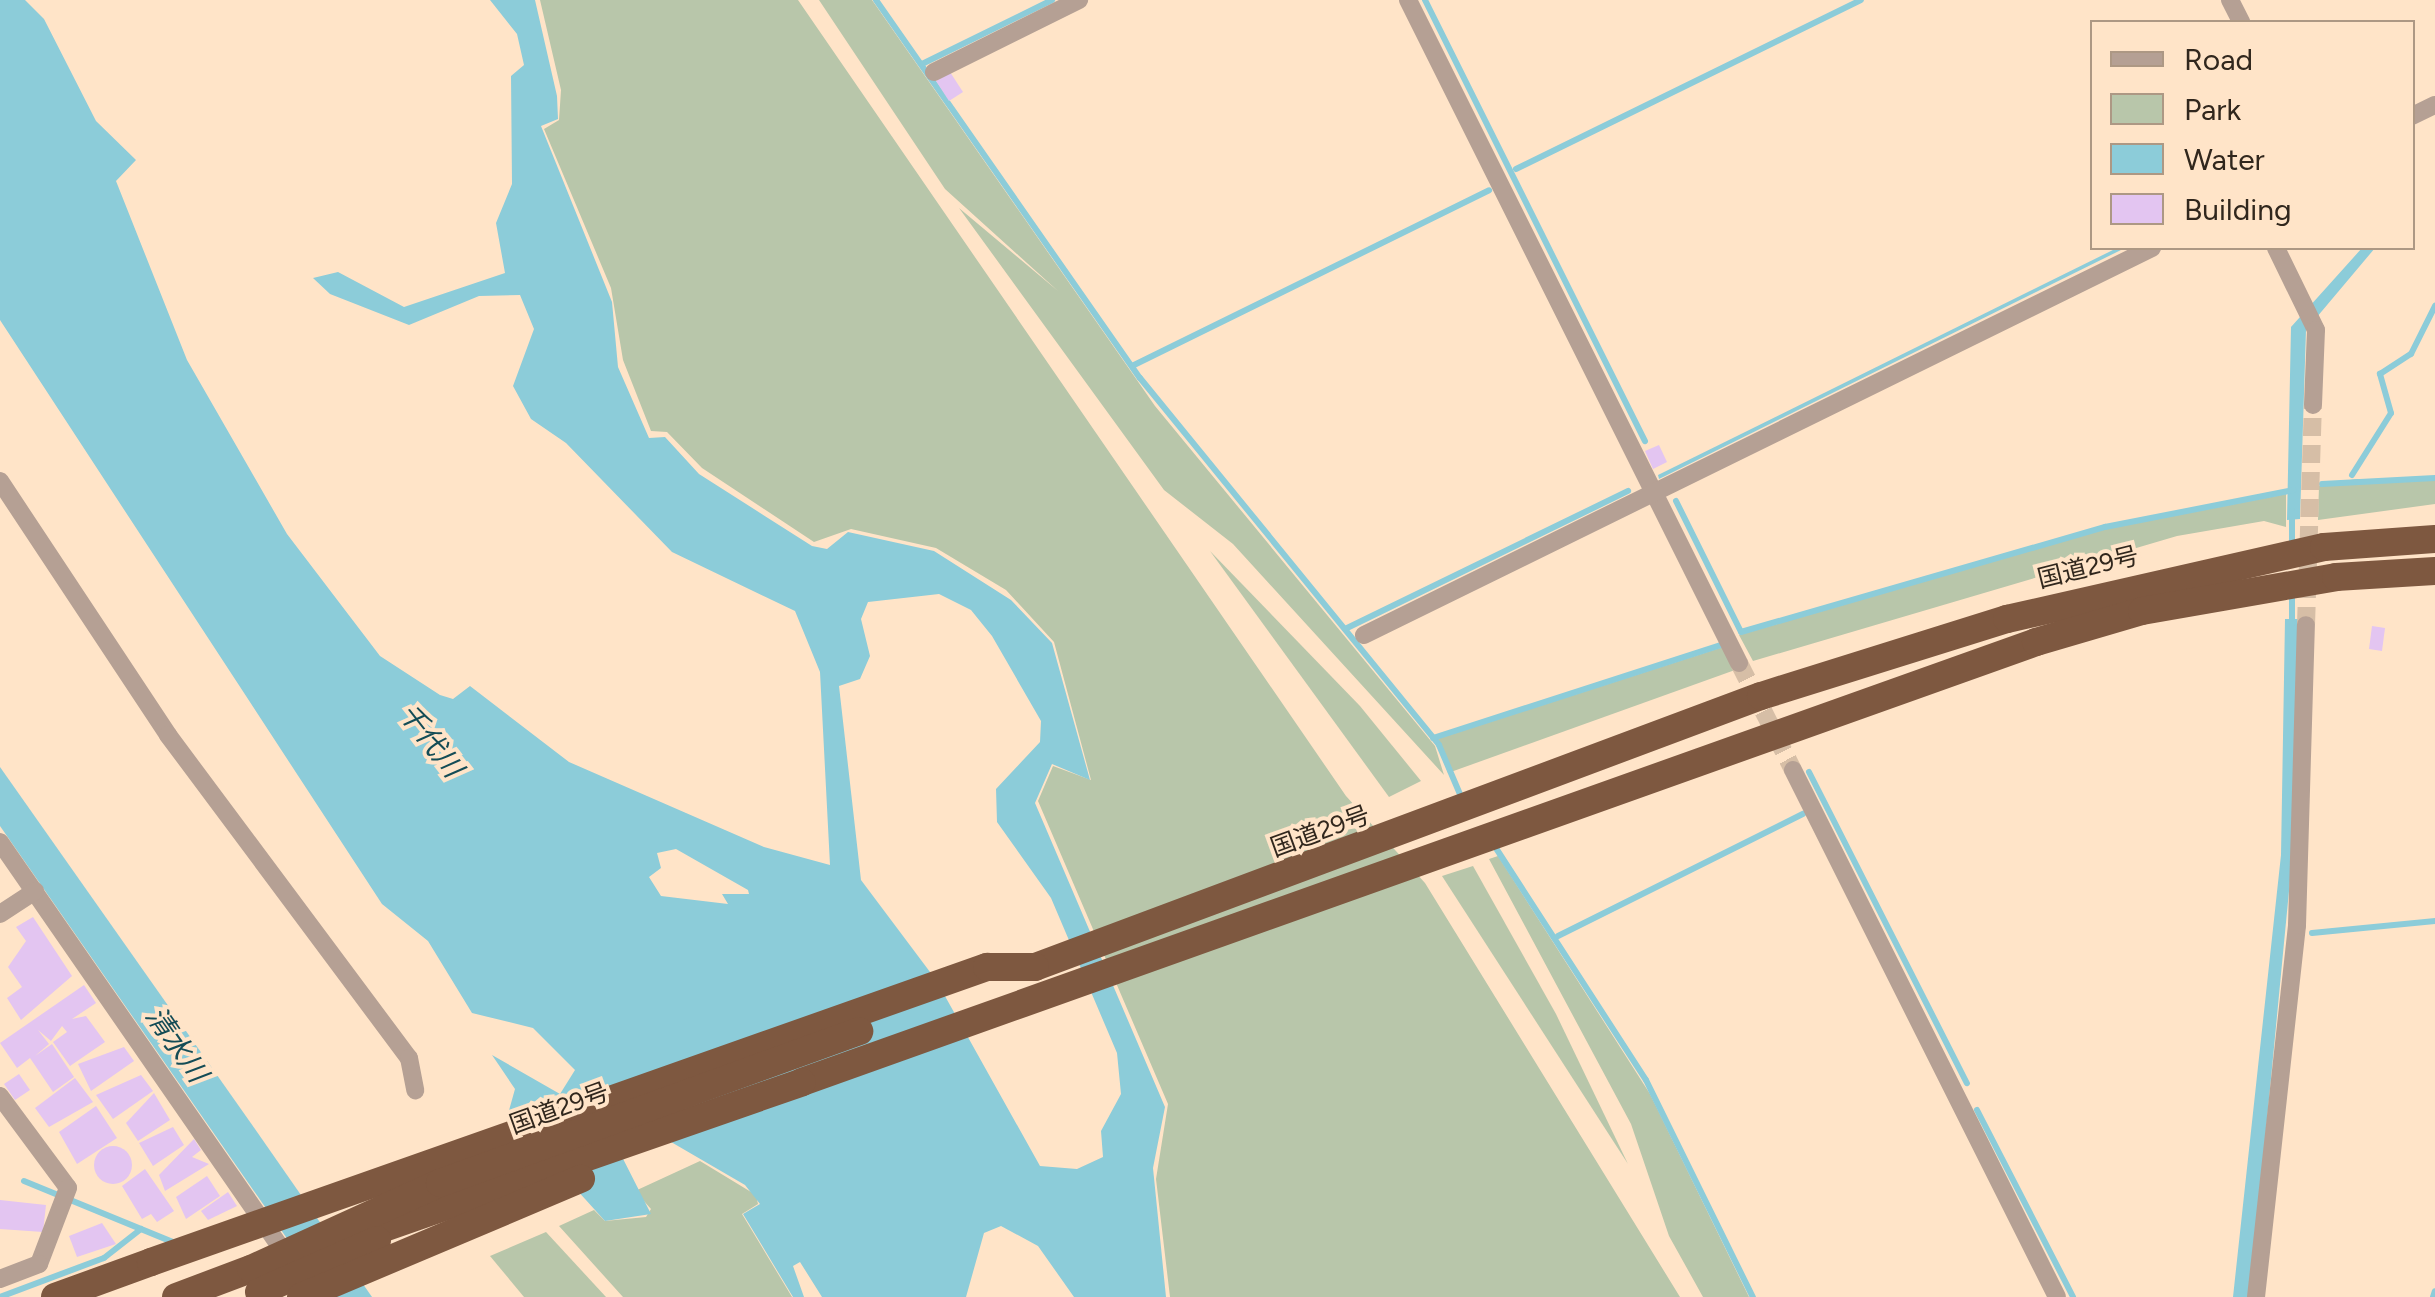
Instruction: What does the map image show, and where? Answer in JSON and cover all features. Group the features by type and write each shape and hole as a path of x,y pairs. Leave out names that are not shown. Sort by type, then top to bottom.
{"highway":[{"name":"国道29号","path":"251,1286 440,1184 1526,788 1761,696 2007,619 2324,547 2435,539"},
{"name":"国道29号","path":"176,1297 251,1286 447,1210 1537,816 2142,611 2435,571"},
{"path":"56,1297 987,967 1035,967"},
{"path":"301,1297 802,1082"}],"street":[{"path":"934,72 1079,0"},
{"path":"1408,0 1740,663"},
{"path":"1364,635 2148,250"},
{"path":"2277,250 2316,330 2313,405"},
{"path":"0,481 168,735 409,1058 415,1090"},
{"path":"2256,1297 2298,924 2306,624"},
{"path":"1793,770 2057,1297"},
{"path":"0,842 314,1297"},
{"path":"0,914 34,891"},
{"path":"0,1096 68,1188 39,1264 0,1279"}],"green space":[{"path":"540,0 798,0 1346,796 1425,883 1680,1297 1170,1297 1156,1179 1168,1104 1038,801 1053,766 1091,780 1054,642 1006,590 936,548 851,529 814,542 702,468 667,432 651,431 623,360 611,288 544,129 559,120 561,90"},
{"path":"819,0 872,0 1155,406 1435,746 1444,775 1233,544 1164,490 959,208 1058,291 945,189"},
{"path":"2356,479 2435,480 2435,504 2318,520 2319,486"},
{"path":"2286,494 2286,527 2264,521 2177,536 1753,661 1739,635 2106,529"},
{"path":"1210,551 1360,706 1421,781 1389,797"},
{"path":"1723,647 1735,670 1448,773 1437,739"},
{"path":"1498,856 1650,1094 1749,1297 1703,1297 1669,1236 1631,1124 1489,859"},
{"path":"1473,866 1556,1014 1628,1164 1442,876"},
{"path":"700,1161 756,1195 758,1204 742,1214 792,1297 623,1297 559,1226 594,1210 605,1221 646,1217 651,1209 635,1191"},
{"path":"546,1232 606,1297 524,1297 490,1256"}],"water":[{"name":"千代川","path":"0,0 25,0 44,19 96,121 136,160 116,181 187,360 287,534 380,656 440,695 453,699 470,686 569,762 764,847 830,865 820,672 795,611 672,552 566,443 531,419 513,386 534,329 520,295 479,296 409,325 330,294 313,278 338,272 404,307 505,273 496,223 512,184 511,76 524,65 517,34 490,0 535,0 557,96 558,119 541,126 612,302 618,367 649,438 665,437 699,474 812,546 827,549 848,532 934,551 1011,600 1052,643 1090,780 1052,764 1035,803 1165,1107 1153,1168 1166,1297 1074,1297 1038,1246 1001,1226 984,1233 966,1297 822,1297 800,1262 793,1266 804,1297 793,1297 743,1214 760,1204 745,1185 635,1121 614,1141 651,1214 605,1221 508,1114 515,1089 492,1055 560,1094 575,1070 533,1028 472,1013 428,941 382,904 0,320","holes":["939,594 971,610 992,636 1041,721 1040,742 996,789 997,822 1051,898 1117,1053 1121,1094 1101,1131 1103,1157 1077,1169 1040,1166 936,980 861,880 839,686 860,679 870,656 861,619 868,602","676,849 748,890 749,894 722,894 728,904 661,896 649,877 661,868 657,853"]},
{"path":"2113,250 2121,250 1659,479 1658,475"},
{"path":"2360,250 2373,250 2306,330 2300,519 2287,520 2291,327"},
{"path":"2285,619 2299,619 2301,766 2250,1297 2233,1297 2281,855"},
{"name":"清水川","path":"0,767 372,1297 330,1297 295,1250 0,826"}],"building":[{"path":"950,72 963,92 949,101 936,81"},
{"path":"1659,445 1667,462 1653,469 1645,451"},
{"path":"2372,626 2385,628 2382,651 2369,649"},
{"path":"33,917 72,976 21,1020 7,998 22,987 8,967 26,941 16,927"},
{"path":"84,985 96,1003 72,1019 86,1016 105,1042 70,1066 53,1042 67,1032 62,1026 51,1041 38,1030 49,1044 35,1056 52,1044 74,1077 53,1092 30,1058 17,1068 0,1043"},
{"path":"124,1047 134,1061 91,1091 78,1064"},
{"path":"19,1074 30,1090 15,1100 4,1084"},
{"path":"141,1075 153,1091 113,1119 96,1095"},
{"path":"75,1078 93,1102 49,1127 35,1108"},
{"path":"154,1093 170,1120 138,1141 126,1123"},
{"path":"96,1106 117,1138 77,1164 59,1132"},
{"path":"173,1127 184,1145 153,1166 139,1143"},
{"path":"194,1139 201,1150 192,1157 209,1164 165,1191 159,1175"},
{"path":"113,1146 126,1152 132,1165 126,1178 113,1184 100,1178 94,1165 100,1152"},
{"path":"145,1169 174,1211 157,1222 151,1214 142,1219 122,1186"},
{"path":"207,1176 220,1196 186,1219 176,1197"},
{"path":"228,1192 237,1206 208,1220 201,1211"},
{"path":"0,1200 46,1205 43,1232 0,1229"},
{"path":"102,1223 116,1244 77,1257 69,1236"}],"waterway":[{"path":"876,0 1140,378 1439,745 1462,799"},
{"path":"922,64 1052,0"},
{"path":"1425,0 1645,441"},
{"path":"1516,169 1861,0"},
{"path":"1132,366 1489,190"},
{"path":"2352,475 2391,413 2380,374 2411,354 2435,306"},
{"path":"2322,484 2435,478"},
{"path":"1676,501 1741,632 2105,527 2293,490"},
{"path":"1345,629 1628,491"},
{"path":"2292,511 2292,548"},
{"path":"2292,591 2292,623"},
{"path":"1433,738 1721,645"},
{"path":"1809,772 1967,1083"},
{"path":"1558,936 1803,814"},
{"path":"1492,842 1646,1080 1753,1297"},
{"path":"2312,933 2435,921"},
{"path":"1977,1110 2073,1297"},
{"path":"24,1181 175,1243"},
{"path":"0,1297 104,1258 141,1229"},
{"path":"2433,1297 2435,1291"}],"tunnel":[{"path":"2306,625 2313,405"},
{"path":"1739,663 1793,770"}]}
